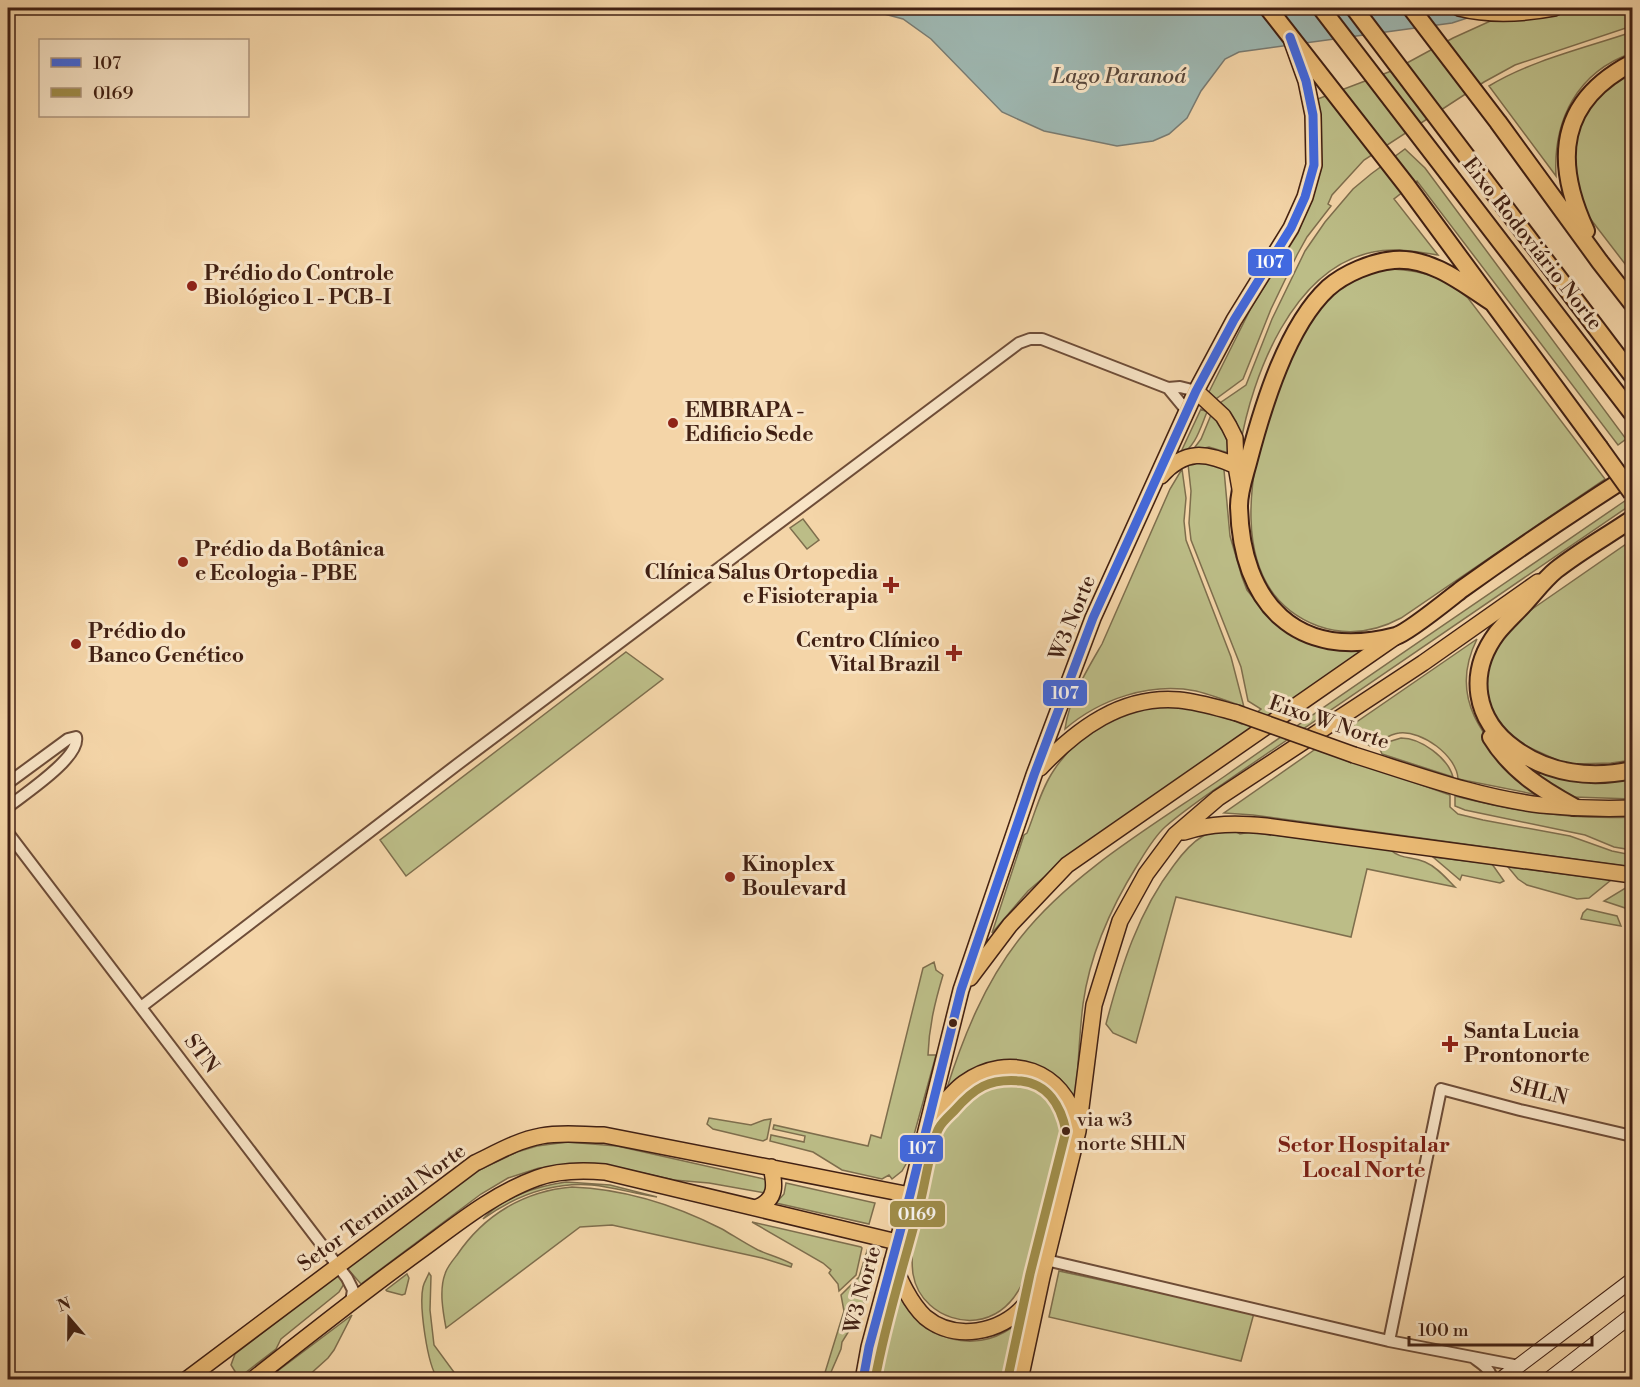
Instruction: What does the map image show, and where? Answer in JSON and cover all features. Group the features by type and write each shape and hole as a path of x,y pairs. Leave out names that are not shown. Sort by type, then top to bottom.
{"highway":[{"path":"1268,8 1407,186 1632,493"},
{"name":"Eixo Rodoviário Norte","path":"1321,8 1589,354 1632,413"},
{"name":"Eixo Rodoviário Norte","path":"1354,8 1632,375"},
{"path":"1411,8 1632,303"},
{"path":"1600,262 1572,198 1567,174 1566,146 1572,126 1588,95 1616,72 1632,63"},
{"path":"1493,303 1447,274 1425,264 1396,260 1382,262 1337,281 1316,301 1291,343 1262,408 1240,490 1239,506 1243,537 1254,582 1267,604 1283,621 1309,635 1343,642 1398,635 1554,524 1632,474"},
{"path":"1574,807 1541,789 1513,765 1490,735 1478,676 1484,656 1497,633 1555,570 1632,519"},
{"path":"1484,713 1504,740 1516,750 1546,766 1564,772 1593,775 1632,770"}],"main road":[{"path":"1460,8 1483,13 1504,14 1555,8"},
{"name":"W3 Norte","path":"863,1380 869,1347 962,989 1034,775 1093,618 1196,391 1234,320 1292,228 1305,196 1314,165 1312,115 1306,81 1290,37"},
{"path":"1196,391 1223,416 1230,426 1235,438 1240,490"},
{"path":"1155,484 1175,463 1186,458 1205,454 1236,466"},
{"path":"1020,1380 1042,1276 1078,1131 1094,1005 1120,921 1146,874 1175,835 1218,798 1423,663 1555,570"},
{"path":"962,989 1010,925 1067,865 1398,635"},
{"name":"Eixo W Norte","path":"1034,775 1070,738 1087,725 1145,701 1178,700 1205,704 1237,713 1354,755 1463,789 1521,802 1574,807 1632,808"},
{"path":"1175,835 1204,825 1232,823 1632,875"},
{"path":"927,1123 962,1084 982,1073 1008,1068 1037,1071 1056,1084 1074,1111 1078,1131"},
{"name":"Setor Terminal Norte","path":"186,1380 475,1163 520,1142 541,1136 604,1135 910,1195"},
{"path":"758,1207 765,1204 775,1188 771,1167"},
{"path":"252,1380 470,1213 517,1186 539,1177 584,1170 605,1172 897,1242"},
{"path":"892,1262 909,1296 926,1317 958,1332 987,1330 1011,1318 1026,1304 1042,1276"},
{"path":"1500,1380 1632,1280"},
{"path":"1548,1380 1632,1315"}],"street":[{"path":"141,1007 458,764 1019,344 1030,339 1042,339 1168,388 1180,387 1196,391"},
{"path":"1168,388 1187,411"},
{"path":"8,783 68,739 76,737 76,745 67,759 8,807"},
{"name":"STN","path":"8,833 339,1266 351,1284 351,1302"},
{"name":"SHLN","path":"1389,1341 1441,1089 1632,1136"},
{"path":"1046,1260 1389,1341 1519,1366"},
{"path":"1472,1357 1484,1366 1491,1375 1491,1380"}],"green space":[{"path":"1519,8 1562,8 1567,14 1603,8 1632,8 1632,26 1515,65 1484,82 1364,160 1332,195 1328,204 1331,206 1307,237 1297,255 1271,309 1243,379 1213,401 1207,396 1251,308 1298,233 1311,196 1315,100 1394,70 1453,38"},
{"path":"1632,32 1632,53 1596,72 1572,101 1564,117 1559,136 1556,176 1489,86 1559,55"},
{"path":"1632,72 1632,273 1589,217 1578,195 1574,144 1586,111 1613,82"},
{"path":"1405,149 1425,168 1626,439 1618,445 1417,181 1394,199 1438,255 1397,250 1373,252 1345,262 1320,279 1299,302 1281,328 1266,358 1255,388 1240,447 1217,405 1246,385 1272,319 1305,251 1325,222 1353,189"},
{"path":"1392,269 1433,276 1468,298 1605,479 1401,618 1381,627 1350,632 1339,631 1318,626 1287,608 1267,583 1255,553 1251,519 1253,484 1267,414 1277,383 1314,313 1327,297 1344,284 1362,275"},
{"path":"1201,409 1207,412 1197,436 1190,447 1180,454"},
{"path":"1211,415 1219,423 1224,433 1229,453 1209,447 1192,451 1201,439"},
{"path":"1197,460 1220,464 1224,470 1230,536 1242,577 1247,590 1273,622 1298,638 1327,648 1355,650 1380,641 1073,852 1028,891 992,933 1024,835 1027,833 1049,777 1076,744 1104,724 1153,707 1188,707 1242,724 1261,709 1248,701 1241,667 1191,540 1189,523 1191,491 1188,464"},
{"path":"1182,469 1186,498 1184,521 1186,540 1231,657 1244,707 1196,691 1161,689 1144,691 1110,701 1079,718 1065,729 1070,707 1102,644 1170,489"},
{"path":"1632,496 1632,504 1224,783 1161,831 1128,880 1096,949 1083,1004 1076,1100 1059,1078 1044,1069 1012,1060 989,1063 978,1068 946,1091 968,1030 996,972 1021,937 1065,891 1144,830"},
{"path":"803,519 819,540 807,549 790,528"},
{"path":"1632,540 1632,760 1574,764 1559,761 1526,746 1507,734 1490,710 1484,673 1496,639 1525,614"},
{"path":"1477,639 1468,663 1466,686 1470,706 1491,743 1538,795 1458,779 1452,762 1445,754 1428,740 1418,736 1399,733 1370,746 1345,730"},
{"path":"626,652 663,679 406,876 380,840"},
{"path":"1401,738 1417,741 1433,750 1446,763 1453,777 1382,754 1379,747"},
{"path":"1317,748 1450,795 1450,807 1458,814 1570,836 1612,851 1632,855 1632,867 1253,815 1224,813"},
{"path":"1521,765 1550,775 1588,782 1632,778 1632,799 1574,797 1540,780"},
{"path":"1455,796 1499,806 1565,816 1632,817 1632,850 1614,847 1585,835 1465,810 1455,806"},
{"path":"1235,831 1240,834 1250,832 1389,849 1398,855 1429,864 1455,887 1367,869 1351,937 1176,897 1136,1043 1113,1033 1106,1024 1118,982 1132,941 1161,883 1191,845 1203,836"},
{"path":"1433,857 1492,864 1504,881 1500,883 1462,875 1460,880"},
{"path":"1508,867 1611,880 1589,898 1577,899 1527,885 1518,879"},
{"path":"1632,884 1632,929 1625,908 1604,901"},
{"path":"1587,909 1617,916 1621,926 1581,919"},
{"path":"934,962 936,970 943,975 933,1014 928,1055 936,1055 906,1164 902,1171 892,1179 889,1175 882,1179 842,1170 813,1152 770,1141 771,1135 804,1142 805,1136 773,1129 774,1125 868,1146 871,1135 881,1138 923,968"},
{"path":"1008,1074 1042,1084 1050,1089 1061,1103 1066,1119 1063,1155 1057,1179 1046,1198 1029,1267 1015,1296 992,1316 976,1320 958,1319 930,1305 921,1295 915,1283 912,1250 918,1214 932,1148 950,1110 959,1097 973,1085 989,1078"},
{"path":"709,1118 751,1125 771,1119 767,1139 763,1141 713,1129 707,1124"},
{"path":"567,1142 617,1146 768,1180 765,1193 709,1183 674,1180 602,1164 580,1163 539,1168 508,1178 481,1194 361,1284 347,1268 477,1171 517,1152 537,1146"},
{"path":"566,1182 610,1185 657,1197 592,1185 563,1186 548,1188 521,1197 483,1219 500,1204 521,1194 544,1186"},
{"path":"786,1183 875,1203 869,1224 776,1203 784,1194"},
{"path":"572,1187 611,1191 668,1206 722,1229 758,1250 792,1264 791,1267 762,1258 612,1225 580,1227 446,1328 442,1301 443,1280 449,1266 468,1241 480,1228 507,1207 554,1189"},
{"path":"752,1222 861,1247 856,1275 839,1291 838,1284 829,1273 831,1270 823,1263"},
{"path":"867,1251 873,1266 862,1310 842,1342 828,1379 823,1379 844,1311 841,1295 859,1277"},
{"path":"1059,1271 1254,1313 1241,1361 1049,1317"},
{"path":"429,1273 434,1345 459,1379 438,1379 430,1361 422,1307 423,1287"},
{"path":"407,1274 409,1278 405,1294 386,1290"},
{"path":"337,1275 344,1284 339,1292 281,1339 276,1349 242,1375 236,1373 231,1365 235,1354"},
{"path":"895,1285 905,1304 918,1320 934,1332 951,1339 970,1341 989,1338 1008,1330 1025,1316 1010,1379 871,1380"},
{"path":"352,1315 334,1350 308,1376 301,1379 267,1379"}],"water":[{"name":"Lago Paranoá","path":"862,8 1498,8 1452,23 1239,52 1225,59 1201,91 1187,118 1169,134 1153,141 1117,146 1044,131 1002,112 931,39 903,19"}],"transit line":[{"name":"107","path":"863,1380 869,1347 961,990 1034,775 1093,618 1196,391 1234,320 1291,228 1305,197 1314,165 1313,115 1306,81 1290,37"},
{"name":"0169","path":"875,1380 936,1134 944,1121 968,1096 983,1086 1010,1080 1030,1083 1046,1092 1057,1105 1066,1131 1030,1274 1008,1377"}],"place":[{"name":"Prédio do Controle Biológico 1 - PCB-I","path":"192,286"},
{"name":"EMBRAPA - Edificio Sede","path":"673,423"},
{"name":"Prédio da Botânica e Ecologia - PBE","path":"183,562"},
{"name":"Clínica Salus Ortopedia e Fisioterapia","path":"891,585"},
{"name":"Prédio do Banco Genético","path":"76,644"},
{"name":"Centro Clínico Vital Brazil","path":"954,653"},
{"name":"Kinoplex Boulevard","path":"730,877"},
{"name":"Santa Lucia Prontonorte","path":"1450,1044"},
{"name":"via w3 norte SHLN","path":"1066,1131"}],"district":[{"name":"Setor Hospitalar Local Norte","path":"1364,1158"}]}
